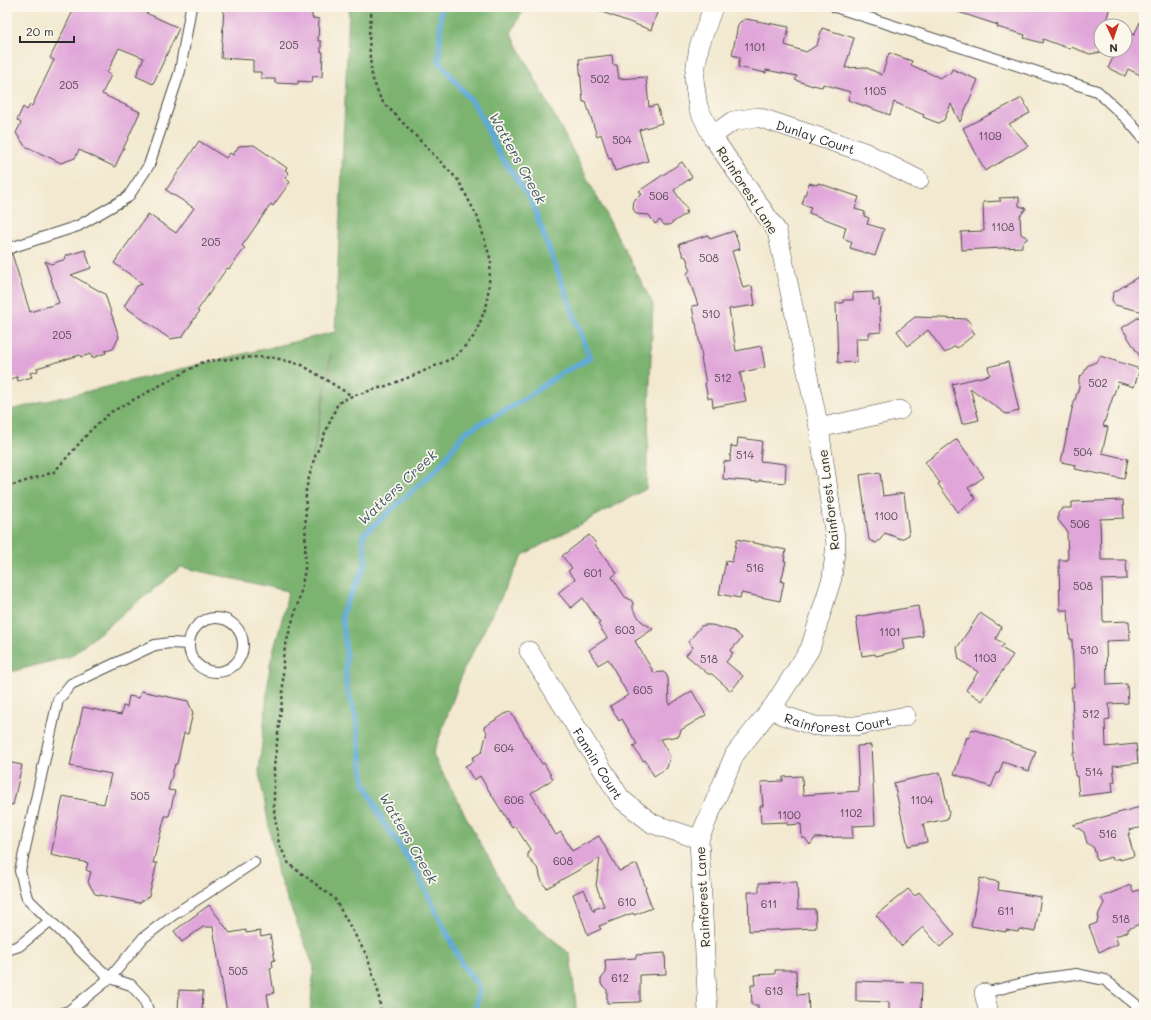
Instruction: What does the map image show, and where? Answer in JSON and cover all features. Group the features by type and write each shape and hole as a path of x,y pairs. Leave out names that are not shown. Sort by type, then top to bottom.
{"street":[{"name":"Rainforest Lane","path":"708,1013 699,839 735,754 774,705 810,649 832,578 836,544 819,428 777,231 712,136 698,106 694,79 699,46 714,7"},
{"name":"Dunlay Court","path":"712,136 733,121 758,117 864,152 919,180"},
{"path":"819,428 900,410"},
{"name":"Fannin Court","path":"529,651 621,799 653,824 699,839"},
{"name":"Rainforest Court","path":"774,705 782,715 815,726 855,726 906,716"},
{"path":"984,993 990,1013"}],"lane":[{"path":"7,249 78,226 128,197 149,165 180,71 191,7"},
{"path":"835,7 1098,91 1127,119 1144,139"},
{"path":"216,617 225,619 238,628 242,636 243,645 242,654 231,668 222,672 212,672 202,669 195,663 189,654 188,644 192,631 198,624 207,619 216,617"},
{"path":"149,1013 144,999 131,985 110,978 27,898 20,871 58,700 71,684 155,645 170,643 188,644"},
{"path":"62,1013 69,1011 110,978 143,938 173,915 254,862"},
{"path":"7,950 19,946 50,921"},
{"path":"984,993 1039,979 1076,974 1106,980 1144,1011"}],"path":[{"path":"372,7 369,34 370,57 372,77 381,100 458,180 478,218 491,261 487,304 475,335 455,357 415,375 386,386 352,396 338,403 314,459 306,489 305,569 300,596 283,656 283,692 274,767 274,810 279,844 289,864 334,898 367,956 378,991 381,1013"},
{"path":"7,487 54,472 92,429 111,412 205,361 253,357 276,358 302,365 352,396"}],"green space":[{"path":"349,7 525,7 511,33 653,304 646,489 523,555 464,669 433,755 514,906 570,954 577,1013 310,1013 314,967 278,875 259,772 270,664 288,591 181,567 71,656 7,673 7,414 14,409 335,332","holes":["331,352 330,367 311,467"]}],"building":[{"path":"75,7 133,7 179,28 153,84 136,76 144,58 119,48 107,73 111,75 102,94 140,112 115,167 79,150 75,158 61,163 25,146 16,133 21,123 17,120 23,107 27,110 30,105 32,106 54,60 50,58"},
{"path":"224,7 312,7 312,18 319,19 318,41 321,41 321,52 323,52 322,77 313,76 312,82 298,81 298,84 275,83 275,79 261,79 261,72 253,72 253,60 221,58"},
{"path":"594,7 659,7 651,30 594,9"},
{"path":"953,7 1110,7 1107,18 1093,18 1093,53 1090,54 1071,47 1070,49 1043,39 1042,43 1024,38 1025,35 997,27 998,25 952,10"},
{"path":"1144,14 1144,77 1128,69 1125,76 1108,68 1113,58 1133,58 1134,35"},
{"path":"746,19 789,27 785,45 806,52 817,45 822,28 854,38 845,68 865,67 882,75 889,53 912,61 911,65 940,78 950,74 952,69 978,80 960,122 951,104 944,120 938,123 894,102 890,115 848,100 850,92 823,84 822,87 813,86 795,80 797,76 766,70 766,73 738,67 740,57 732,55 738,25"},
{"path":"612,55 613,65 617,65 619,79 646,77 649,107 657,105 662,123 639,130 648,161 615,171 611,158 609,159 601,134 597,136 586,102 583,102 579,59"},
{"path":"1022,98 1030,113 1009,124 1028,146 985,171 963,128"},
{"path":"199,141 226,158 230,153 233,155 239,146 254,145 287,168 285,170 289,173 285,178 290,182 273,206 271,204 242,246 245,248 229,269 227,268 197,311 199,312 182,337 170,339 124,306 137,286 143,284 114,263 148,214 176,233 194,208 166,190"},
{"path":"682,162 692,177 674,190 688,211 685,212 687,213 669,225 664,225 660,220 655,224 649,215 636,214 633,208 634,200 642,194 639,191"},
{"path":"809,183 817,185 818,183 859,197 855,209 865,212 864,216 869,218 867,224 884,229 875,256 850,248 852,242 843,238 846,227 809,213 811,207 802,204"},
{"path":"1019,197 1019,206 1026,208 1020,216 1021,234 1028,238 1022,243 1022,247 962,250 961,232 984,231 983,202 1001,201 999,198"},
{"path":"734,231 740,249 732,251 743,288 752,286 755,305 729,309 736,351 761,346 765,367 740,373 746,401 713,407 712,398 708,398 705,384 702,357 692,306 698,305 687,274 690,269 679,244 708,235 710,239"},
{"path":"85,250 91,268 71,275 105,294 119,337 113,349 105,351 106,353 92,358 91,354 81,357 80,355 37,368 38,371 30,373 32,377 18,381 17,377 7,380 7,255 12,254 30,312 59,303 45,261 51,264 66,259 65,256"},
{"path":"1144,273 1144,312 1115,305 1112,300 1113,293"},
{"path":"873,292 873,300 879,299 881,332 869,333 869,338 856,338 857,362 838,363 836,303 843,303 843,300 853,300 853,293"},
{"path":"1144,314 1144,363 1122,328"},
{"path":"915,317 967,319 975,334 957,348 955,346 945,353 928,330 908,346 897,331"},
{"path":"1100,356 1140,369 1134,387 1118,382 1103,426 1108,427 1102,453 1128,459 1124,479 1075,469 1076,465 1061,462 1072,409 1079,387 1079,378 1084,373 1087,366 1098,361"},
{"path":"1008,362 1019,411 1006,414 970,388 979,420 962,424 952,384 990,375 988,367"},
{"path":"738,438 762,441 760,461 786,464 785,483 759,480 759,482 723,479 724,461 730,462 731,446 737,447"},
{"path":"957,439 984,477 968,488 976,499 958,512 938,484 940,483 925,462"},
{"path":"880,472 883,496 904,493 909,535 901,539 885,533 876,543 869,540 860,475"},
{"path":"1123,500 1124,518 1100,519 1101,560 1126,560 1127,579 1102,580 1103,622 1129,621 1130,640 1106,641 1107,685 1127,684 1128,703 1109,704 1110,719 1105,720 1106,747 1136,744 1138,763 1113,766 1115,782 1112,782 1113,792 1079,796 1077,776 1075,776 1073,752 1075,752 1071,687 1074,687 1072,639 1070,639 1068,610 1060,610 1059,560 1068,560 1067,531 1058,520 1058,513 1063,508 1072,508 1072,502"},
{"path":"589,535 617,573 612,577 625,597 633,603 633,609 641,621 653,629 635,641 654,673 663,672 666,674 668,679 669,705 692,691 706,715 681,730 679,736 660,739 670,756 667,768 654,776 645,760 643,761 633,746 637,744 622,719 619,721 610,706 628,695 608,659 598,665 589,650 607,638 598,624 600,623 583,598 571,608 558,593 575,579 568,571 572,568 562,556"},
{"path":"737,539 786,550 784,561 786,561 781,582 784,582 780,601 741,593 740,598 719,594 726,561 732,562"},
{"path":"918,606 923,636 903,639 905,649 876,656 875,654 862,656 856,617"},
{"path":"980,613 1001,627 996,639 1004,644 1001,648 1013,655 982,701 966,690 978,672 959,659 957,648"},
{"path":"712,625 734,631 742,638 730,651 733,653 726,662 743,676 731,691 712,674 708,674 686,655 693,647 688,642 701,626"},
{"path":"141,691 188,701 193,713 188,734 184,733 177,764 175,764 168,790 175,791 169,816 165,816 153,863 157,863 149,896 139,903 95,894 88,882 91,872 86,870 88,863 51,855 63,796 104,804 111,774 70,766 83,707 121,715 123,706 127,707 129,696 139,698"},
{"path":"510,711 542,764 544,763 553,779 531,793 556,835 561,832 572,851 599,836 619,871 637,864 652,908 634,915 633,913 599,926 601,929 588,935 573,894 584,889 593,911 595,911 594,909 604,906 596,885 600,858 547,888 543,884 539,870 528,858 530,849 515,826 512,828 480,776 474,780 465,766 474,761 472,758 482,752 487,732 484,727"},
{"path":"972,729 1036,751 1029,771 1003,762 991,787 954,774 967,737 969,738"},
{"path":"871,745 875,825 852,826 853,838 815,838 810,845 805,838 802,838 801,824 787,825 787,822 761,823 760,806 763,806 761,782 783,781 783,777 802,776 803,795 859,791 857,746"},
{"path":"7,762 22,765 13,805 7,804"},
{"path":"940,772 949,812 947,819 923,824 927,842 908,846 894,783"},
{"path":"1144,806 1144,827 1129,830 1130,834 1128,834 1134,856 1120,860 1120,858 1113,860 1112,857 1097,861 1094,848 1087,843 1084,832 1073,825"},
{"path":"980,878 999,882 998,890 1041,897 1035,932 1019,929 1018,932 1006,930 1006,932 971,926"},
{"path":"797,882 798,909 815,909 816,928 749,931 748,892 759,892 759,883"},
{"path":"1131,885 1133,892 1139,890 1144,904 1144,922 1128,929 1128,932 1115,936 1118,944 1099,952 1089,926 1097,923 1099,913 1104,903 1101,897"},
{"path":"908,889 915,896 919,892 955,935 940,947 923,927 901,946 876,915"},
{"path":"209,905 230,933 246,930 246,933 260,931 261,937 270,935 275,960 272,961 273,967 270,968 274,993 267,994 270,1013 227,1013 213,927 203,927 182,942 174,931"},
{"path":"665,953 666,974 640,975 640,1002 607,1003 607,990 601,984 601,979 606,973 605,960 636,958 636,955"},
{"path":"775,970 796,970 797,995 808,994 809,1013 758,1013 758,1005 752,1005 751,985 755,985 754,975 775,974"},
{"path":"856,981 922,983 921,1013 889,1013 889,1002 856,1001"},
{"path":"179,990 203,991 202,1013 182,1013 182,1011 178,1011"}],"waterway":[{"name":"Watters Creek","path":"441,7 439,61 476,107 500,155 530,198 590,358 560,374 517,404 465,432 438,468 363,535 366,563 342,613 346,653 346,687 356,716 364,781 382,820 416,870 462,964 479,987 475,1013"}]}
